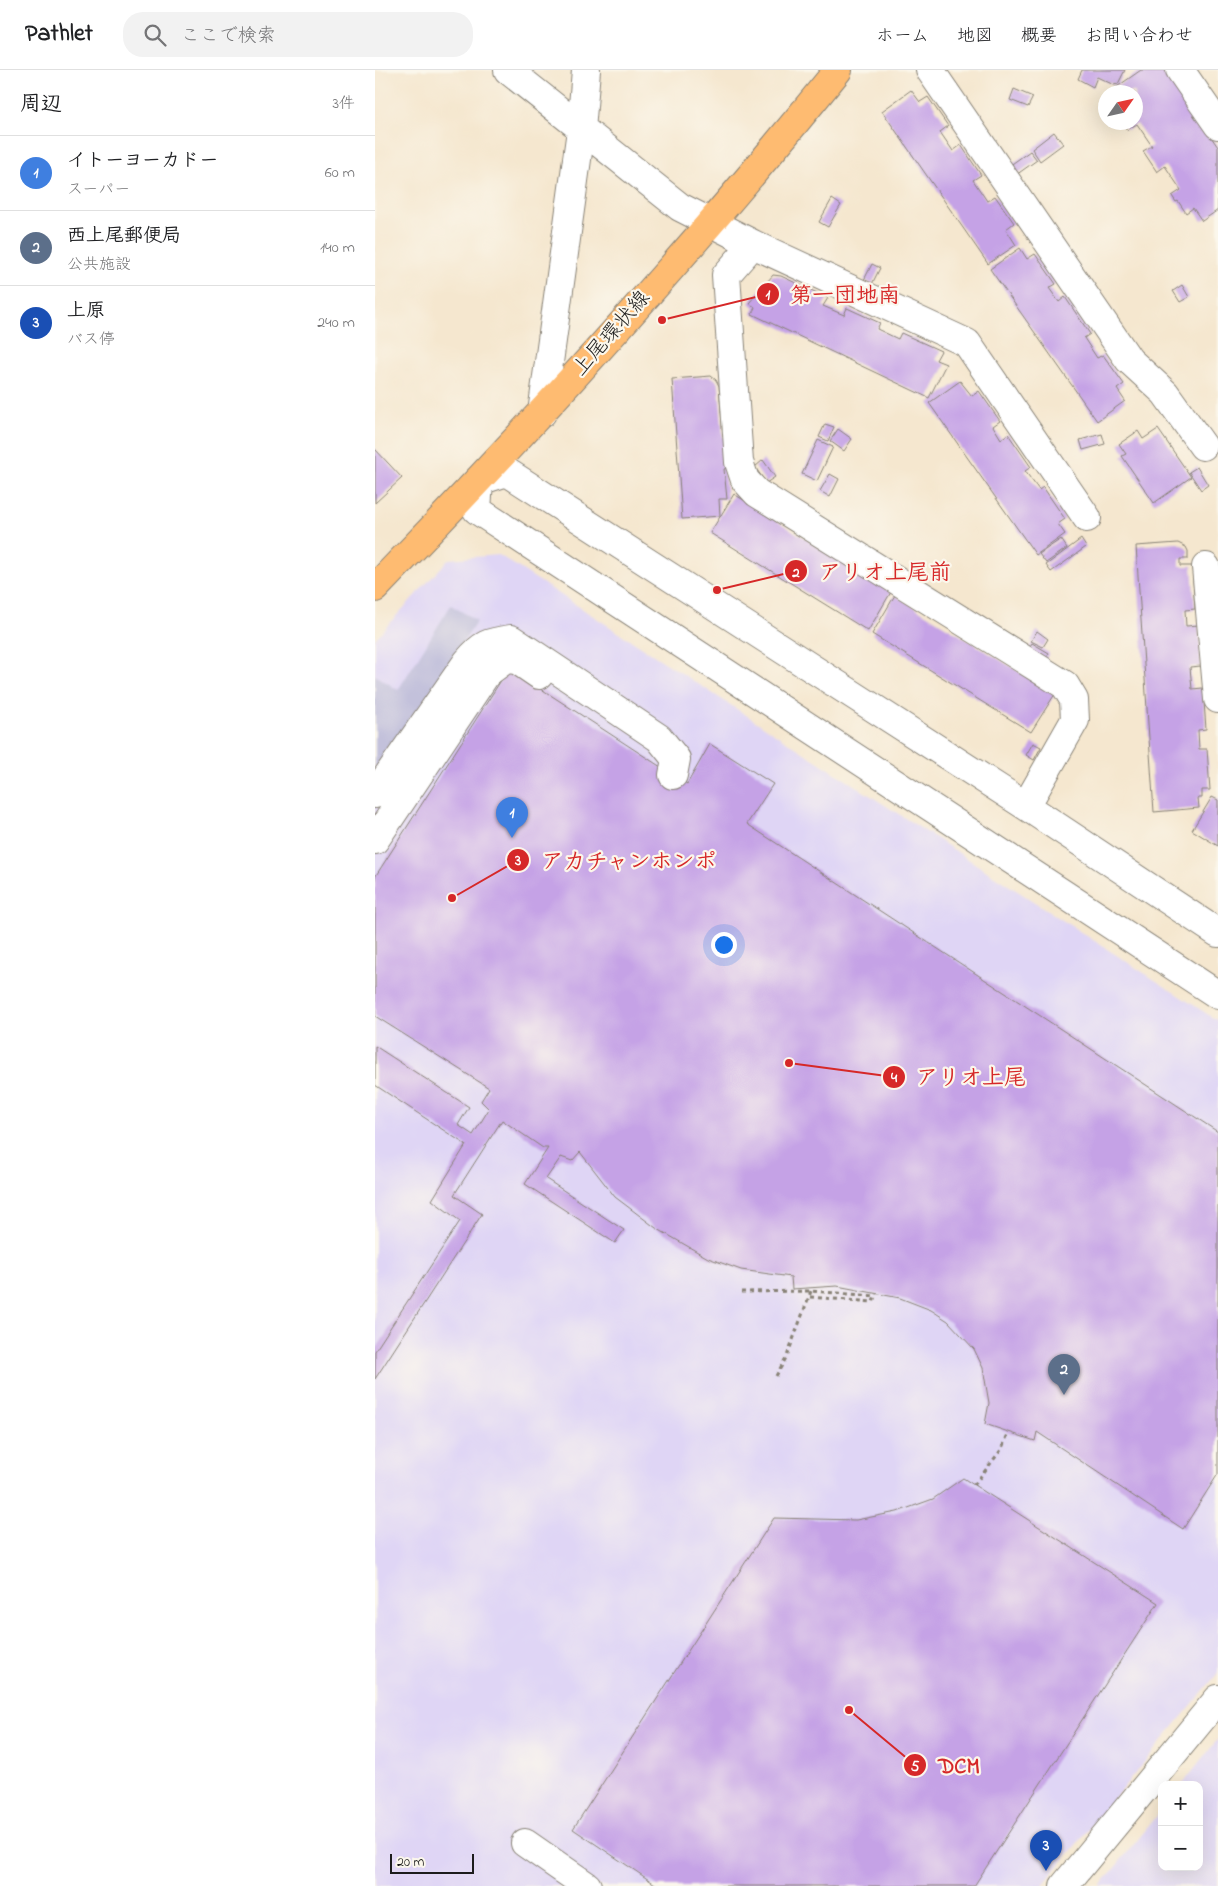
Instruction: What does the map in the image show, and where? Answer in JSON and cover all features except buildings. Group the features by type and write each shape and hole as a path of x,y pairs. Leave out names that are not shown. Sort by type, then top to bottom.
{"main road":[{"name":"上尾環状線","path":"375,588 542,413 711,222 838,70"}],"street":[{"path":"508,70 679,207 753,244 967,343 1087,518"},
{"path":"542,413 581,130 586,70"},
{"path":"930,70 1129,360 1165,393 1203,446"},
{"path":"1179,70 1218,125"},
{"path":"753,244 726,275 739,462 745,480 757,493 1065,685 1075,700 1075,720 1026,806"},
{"path":"1218,933 1026,806 507,472 479,481 477,510 1218,995"},
{"path":"1206,567 1218,699"},
{"path":"375,794 467,662 479,648 495,641 511,639 659,738 676,759 673,775"},
{"path":"375,840 487,673 506,659 517,660 643,741 648,750 645,757"},
{"path":"1064,1886 1218,1700"},
{"path":"525,1843 587,1886"}],"path":[{"path":"777,1376 787,1356 811,1291"},
{"path":"741,1292 811,1291 876,1295 873,1302 810,1296"},
{"path":"974,1485 1001,1450 1009,1432"}],"shaded area":[{"path":"499,555 1218,1021 1218,1673 1042,1886 375,1886 375,639 449,559"},
{"path":"451,605 477,621 375,775 375,675 398,690"},
{"path":"1218,1739 1218,1886 1100,1886 1158,1815 1158,1871 1203,1871 1203,1781 1185,1781"}],"place":[{"name":"第一団地南","path":"662,320"},
{"name":"アリオ上尾前","path":"717,590"},
{"name":"イトーヨーカドー","path":"512,838"},
{"name":"アカチャンホンポ","path":"452,898"},
{"name":"アリオ上尾","path":"789,1063"},
{"name":"西上尾郵便局","path":"1064,1395"},
{"name":"DCM","path":"849,1710"},
{"name":"上原","path":"1046,1871"}]}
